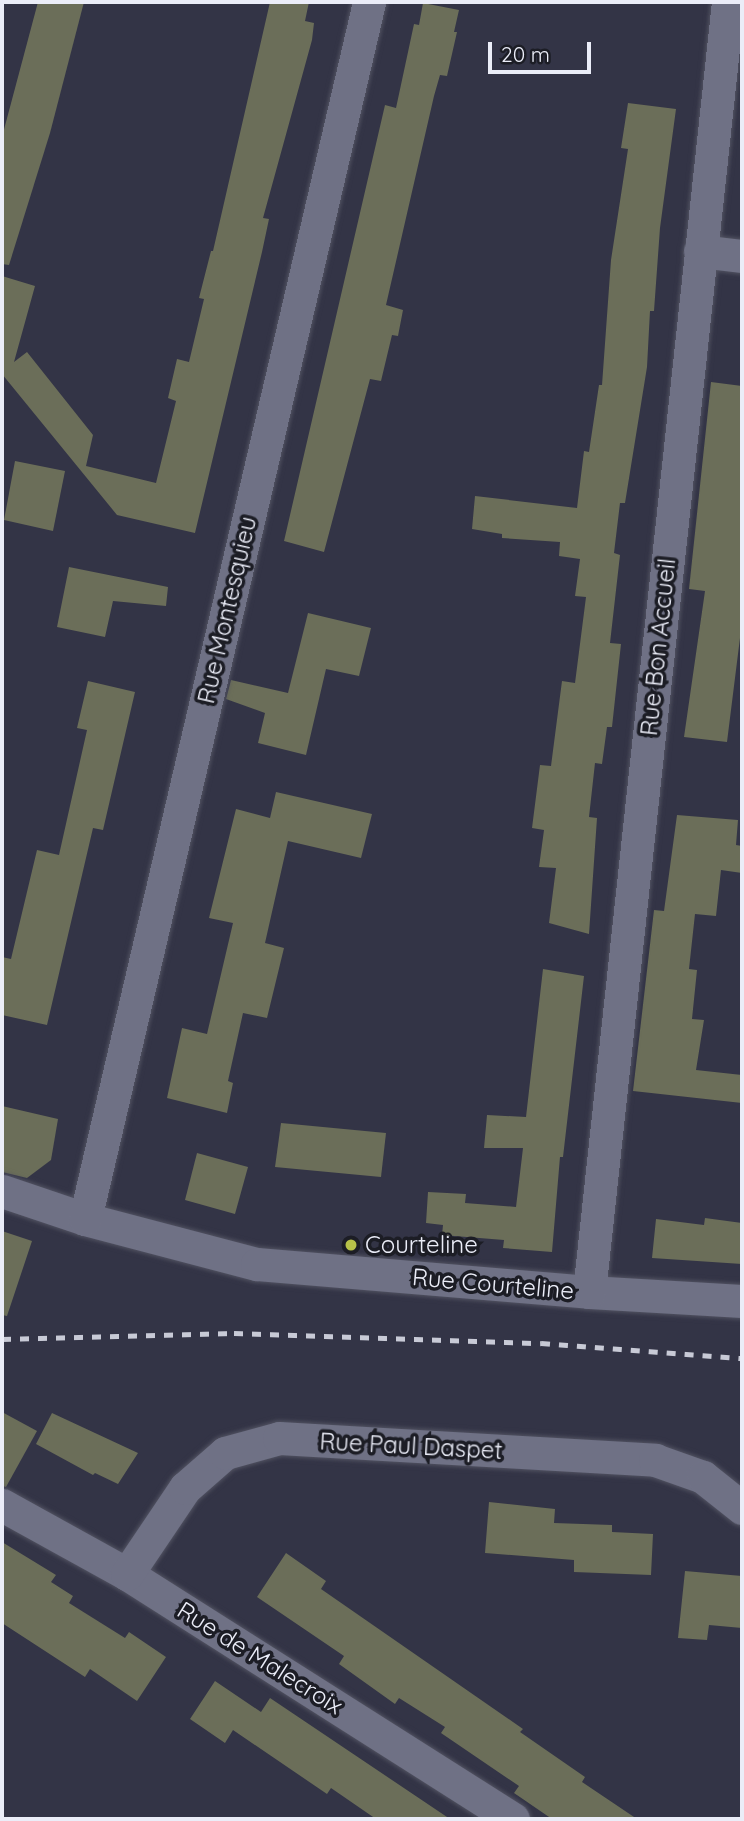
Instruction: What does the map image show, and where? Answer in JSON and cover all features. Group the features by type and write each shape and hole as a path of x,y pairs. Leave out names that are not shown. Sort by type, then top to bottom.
{"street":[{"name":"Rue Montesquieu","path":"85,1219 369,2"},
{"name":"Rue Bon Accueil","path":"589,1292 700,251 730,98 727,2"},
{"path":"700,251 742,256"},
{"name":"Rue Courteline","path":"2,1191 85,1219 257,1264 589,1292 742,1301"},
{"name":"Rue Paul Daspet","path":"127,1574 185,1488 225,1453 279,1438 655,1460 703,1477 742,1508"},
{"name":"Rue de Malecroix","path":"2,1505 127,1574 513,1819"}],"building":[{"path":"38,2 84,2 50,133 9,265 2,264 2,137"},
{"path":"270,2 309,2 305,21 314,23 312,40 263,218 269,219 262,252 195,533 117,515 2,374 2,276 35,286 14,362 27,352 93,435 86,466 156,483 176,401 168,398 177,359 189,362 204,299 199,298 213,251"},
{"path":"423,3 459,10 454,32 457,32 447,76 440,75 434,96 386,305 403,310 398,336 392,335 381,381 370,379 324,552 284,541 385,105 396,108 414,24 419,25"},
{"path":"628,103 676,109 660,228 654,311 650,311 647,367 625,503 620,503 614,553 620,555 610,643 621,644 612,727 607,727 602,764 595,763 589,817 597,818 589,934 549,923 556,868 539,867 544,830 532,828 540,765 551,766 562,681 575,683 586,597 575,596 580,559 559,556 560,542 502,538 502,534 472,529 475,496 577,508 584,451 589,452 599,385 602,385 611,260 628,149 621,148"},
{"path":"711,382 742,386 742,622 727,742 684,737 705,591 689,589"},
{"path":"15,461 65,471 53,531 4,520"},
{"path":"69,567 168,587 166,606 113,601 105,637 57,627"},
{"path":"308,613 371,628 359,676 326,669 306,755 258,743 265,713 226,699 231,680 288,693"},
{"path":"88,681 135,692 103,830 93,828 47,1025 2,1015 2,957 11,959 37,850 59,855 87,730 77,728"},
{"path":"276,792 372,814 361,858 288,841 265,943 284,948 267,1018 243,1013 228,1081 233,1083 227,1113 167,1098 182,1028 207,1034 233,923 209,918 236,809 270,818"},
{"path":"677,815 738,820 736,845 742,846 742,873 721,870 716,916 695,914 689,969 697,970 692,1019 704,1020 696,1070 742,1075 742,1103 633,1091 654,910 664,911"},
{"path":"543,969 584,976 563,1157 560,1157 552,1252 503,1248 504,1240 442,1235 443,1225 426,1223 428,1192 466,1194 465,1203 516,1207 523,1148 484,1148 487,1115 526,1117"},
{"path":"2,1106 58,1119 51,1160 27,1178 2,1172"},
{"path":"281,1123 386,1133 381,1177 275,1167"},
{"path":"197,1153 248,1167 235,1214 185,1200"},
{"path":"705,1218 742,1223 742,1264 652,1258 656,1219 704,1225"},
{"path":"2,1231 32,1241 7,1316 2,1315"},
{"path":"2,1412 37,1431 6,1487 2,1486"},
{"path":"52,1413 138,1453 118,1484 95,1473 93,1475 36,1444"},
{"path":"489,1502 555,1509 554,1523 612,1525 612,1532 653,1534 651,1575 574,1572 574,1560 485,1553"},
{"path":"2,1542 56,1575 51,1582 73,1596 69,1603 125,1638 129,1632 166,1657 137,1701 90,1669 85,1677 2,1623"},
{"path":"286,1553 326,1581 321,1589 523,1729 520,1732 585,1777 582,1782 637,1819 552,1819 514,1793 519,1786 441,1733 445,1727 399,1698 395,1704 339,1664 344,1656 257,1597"},
{"path":"685,1571 742,1576 742,1628 709,1625 707,1640 678,1638"},
{"path":"215,1681 261,1712 270,1698 450,1819 376,1819 331,1788 327,1794 233,1730 225,1743 190,1719"}],"railway":[{"path":"2,1339 234,1333 541,1343 742,1358"}],"place":[{"name":"Courteline","path":"351,1245"}]}
